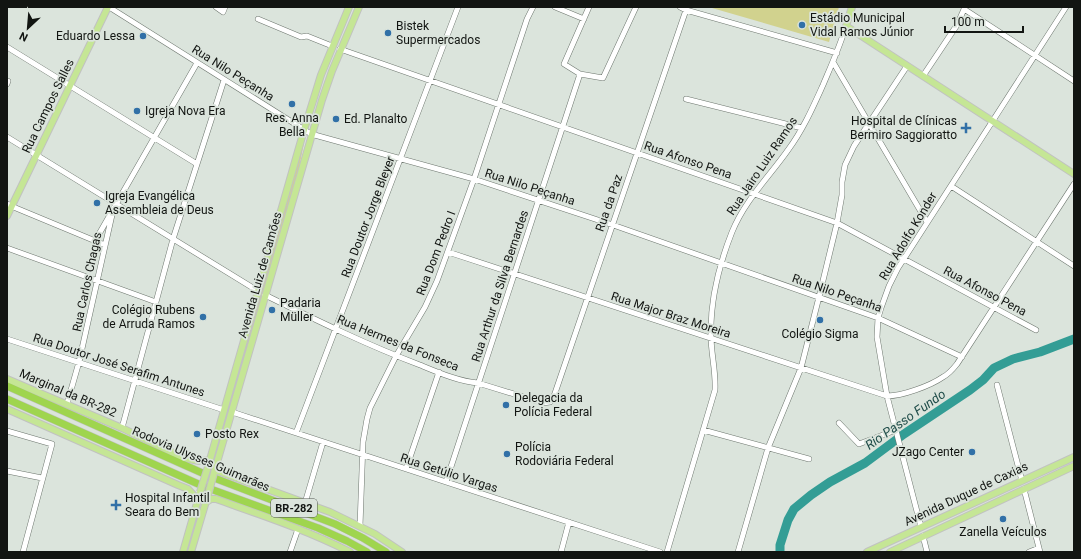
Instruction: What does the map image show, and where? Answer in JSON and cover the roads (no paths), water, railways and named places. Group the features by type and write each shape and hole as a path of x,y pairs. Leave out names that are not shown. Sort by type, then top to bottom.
{"highway":[{"name":"Rodovia Ulysses Guimarães","path":"7,386 209,476 334,524 363,538 386,552"},
{"name":"Rodovia Ulysses Guimarães","path":"7,398 205,487 318,528 367,552"}],"main road":[{"name":"Rua Campos Salles","path":"7,216 9,205 36,155 109,7"},
{"name":"Avenida Luiz de Camões","path":"183,552 304,130 321,75 349,7"},
{"name":"Avenida Luiz de Camões","path":"192,552 311,134 326,86 358,7"},
{"name":"Rua Jairo Luiz Ramos","path":"846,26 852,7"},
{"path":"846,26 1074,174"},
{"name":"Marginal da BR-282","path":"7,379 122,428 184,458 199,461 210,460"},
{"path":"7,409 188,489 198,500"},
{"path":"224,410 232,412"},
{"name":"Avenida Duque de Caxias","path":"867,552 1074,457"},
{"name":"Avenida Duque de Caxias","path":"890,552 1074,466"},
{"path":"215,471 330,512 375,534 402,552"},
{"path":"206,502 211,499 216,499 324,539 350,552"}],"street":[{"name":"Rua Nilo Peçanha","path":"109,7 311,134 474,179 613,225 878,318 962,357"},
{"path":"216,7 224,9"},
{"name":"Rua Doutor Jorge Bleyer","path":"296,433 458,7"},
{"name":"Rua Dom Pedro I","path":"360,526 362,455 366,419 396,356 432,295 474,179 527,19 533,7"},
{"path":"555,7 584,19"},
{"path":"589,7 564,64 580,74 603,78 636,7"},
{"path":"680,7 837,53"},
{"name":"Rua Adolfo Konder","path":"921,527 887,396 878,342 878,318 889,286 904,258 1066,7"},
{"path":"923,76 957,25 964,8 1074,81"},
{"name":"Rua da Paz","path":"550,402 554,396 588,298 686,10"},
{"path":"258,19 301,37 307,36 332,46"},
{"name":"Rua Jairo Luiz Ramos","path":"667,552 713,398 715,370 711,338 712,304 722,264 737,220 754,194 788,150 802,128 816,101 837,53 846,26"},
{"path":"7,47 197,164"},
{"name":"Rua Afonso Pena","path":"340,49 837,223 1036,330"},
{"path":"833,62 927,222"},
{"path":"95,241 197,63"},
{"path":"738,552 768,448 801,368 837,223 842,196 845,165 851,150 907,66"},
{"name":"Rua Arthur da Silva Bernardes","path":"446,482 580,74"},
{"path":"122,428 173,239 224,80"},
{"path":"686,99 802,128"},
{"path":"7,137 258,291"},
{"path":"887,396 905,393 935,382 943,378 951,371 962,357 1074,184"},
{"path":"951,186 1074,266"},
{"path":"9,205 105,245"},
{"name":"Rua Carlos Chagas","path":"66,404 79,362 113,210"},
{"path":"7,248 156,302"},
{"name":"Rua Major Braz Moreira","path":"448,252 887,396"},
{"name":"Rua Hermes da Fonseca","path":"265,295 335,330 396,356 470,382 478,383 543,403 550,402"},
{"name":"Rua Doutor José Serafim Antunes","path":"7,339 224,410"},
{"path":"406,469 439,372"},
{"path":"997,385 1022,481"},
{"name":"Rua Getúlio Vargas","path":"232,412 660,552"},
{"path":"839,423 859,444 896,430"},
{"path":"703,430 809,459"},
{"path":"7,431 52,444 23,552"},
{"path":"305,503 323,442"},
{"path":"7,471 42,478"},
{"path":"1024,490 1039,550 1029,552"},
{"path":"561,552 569,522"},
{"path":"290,552 298,529"},
{"path":"923,536 927,552"}],"waterway":[{"name":"Rio Passo Fundo","path":"780,552 780,545 788,520 794,509 811,495 830,482 865,463 904,434 970,390 983,380 994,368 1013,359 1040,352 1074,339"}],"place":[{"name":"Estádio Municipal Vidal Ramos Júnior","path":"802,25"},
{"name":"Bistek Supermercados","path":"388,33"},
{"name":"Eduardo Lessa","path":"143,36"},
{"name":"Res. Anna Bella","path":"292,104"},
{"name":"Igreja Nova Era","path":"137,111"},
{"name":"Ed. Planalto","path":"336,119"},
{"name":"Hospital de Clínicas Bermiro Saggioratto","path":"966,128"},
{"name":"Igreja Evangélica Assembleia de Deus","path":"97,203"},
{"name":"Padaria Müller","path":"272,310"},
{"name":"Colégio Rubens de Arruda Ramos","path":"203,317"},
{"name":"Colégio Sigma","path":"820,320"},
{"name":"Delegacia da Polícia Federal","path":"506,405"},
{"name":"Posto Rex","path":"197,434"},
{"name":"JZago Center","path":"972,452"},
{"name":"Polícia Rodoviária Federal","path":"507,454"},
{"name":"Hospital Infantil Seara do Bem","path":"116,505"},
{"name":"Zanella Veículos","path":"1003,519"}]}
